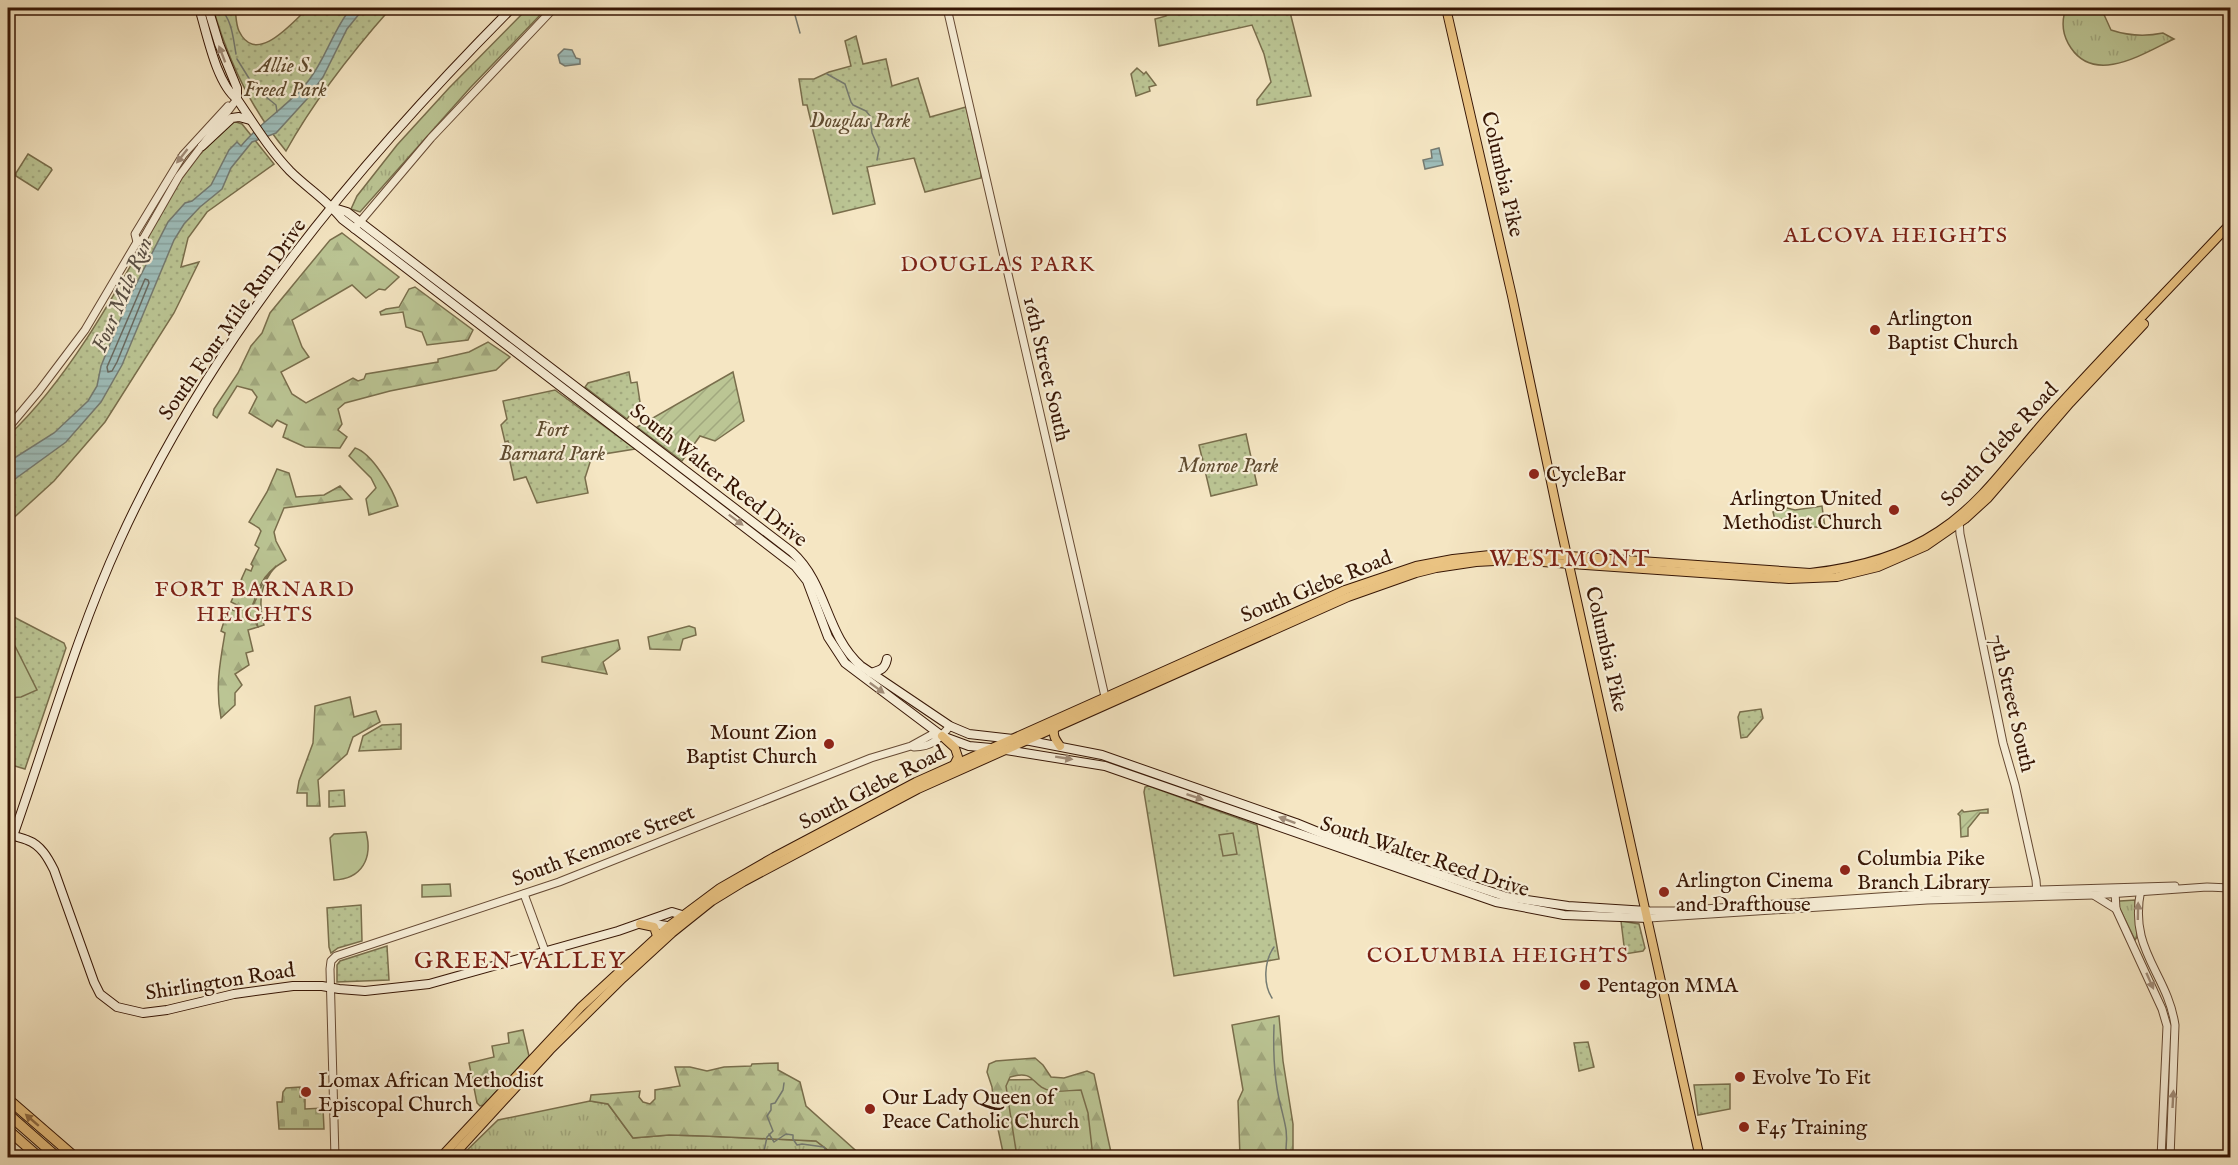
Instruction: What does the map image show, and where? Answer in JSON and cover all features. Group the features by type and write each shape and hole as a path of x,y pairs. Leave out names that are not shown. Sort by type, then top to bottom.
{"highway":[{"path":"8,1099 56,1142 78,1158"},
{"path":"8,1114 58,1158"},
{"path":"8,1130 39,1158"},
{"path":"8,1136 39,1158"},
{"path":"8,1154 12,1158"}],"main road":[{"name":"South Walter Reed Drive","path":"199,8 215,59 230,94 237,99 278,158 306,186 332,207 347,212 357,225 790,562 807,581 828,637 844,663 942,736 969,746 1105,766 1496,902 1564,915 1648,915"},
{"name":"South Walter Reed Drive","path":"208,8 219,44 237,88 237,99"},
{"name":"South Four Mile Run Drive","path":"9,835 107,568 170,441 222,357 279,275 332,207 441,81 512,8"},
{"name":"Columbia Pike","path":"1446,8 1512,296 1700,1158"},
{"path":"202,146 232,118 249,119"},
{"name":"South Glebe Road","path":"1568,560 1649,562 1791,573 1834,570 1894,554 1924,540 1959,520 2067,397 2230,224"},
{"name":"South Walter Reed Drive","path":"357,225 792,552 809,570 843,646 851,658 950,726 969,734 1012,739"},
{"name":"South Glebe Road","path":"951,769 1006,750 1025,737 1345,590 1401,570 1432,563 1483,555 1531,553 1624,569 1789,579 1836,577 1878,567 1903,557 1926,546 1988,498 2070,403 2230,232"},
{"path":"1624,569 1627,565 1649,562"},
{"path":"871,673 881,670 887,658"},
{"name":"South Glebe Road","path":"451,1158 587,1012 683,917 720,888 880,800 1012,739 1056,726 1106,700"},
{"path":"1056,726 1053,732 1060,746"},
{"path":"942,736 955,748 958,758 951,769"},
{"name":"South Walter Reed Drive","path":"1025,737 1102,755 1142,768 1345,843 1488,892 1515,899 1562,906 1648,915"},
{"name":"Shirlington Road","path":"9,835 28,840 46,855 54,870 94,982 107,1001 130,1012 154,1012 257,991 299,986 365,991 429,984 640,924 672,912 683,917"},
{"path":"640,924 651,923 674,927"},
{"path":"640,924 654,927 657,936"},
{"name":"South Glebe Road","path":"440,1158 581,1007 657,936 674,927"}],"street":[{"path":"357,225 431,138 554,8"},
{"name":"16th Street South","path":"947,8 1106,700"},
{"path":"8,428 85,330 137,242 143,239 179,176 237,99"},
{"path":"137,242 135,234 177,162 216,118 237,99"},
{"name":"7th Street South","path":"1959,520 2003,743 2015,785 2037,894"},
{"path":"942,736 950,726"},
{"name":"South Kenmore Street","path":"330,987 331,964 336,956 524,894 871,758 911,746 932,744 939,741 942,736"},
{"name":"South Walter Reed Drive","path":"2037,894 2230,888"},
{"path":"2141,890 2138,928 2142,943 2171,1009 2175,1025 2169,1158"},
{"path":"2115,891 2116,909 2162,1009 2167,1026 2161,1158"},
{"name":"South Walter Reed Drive","path":"1648,915 1676,911 1936,893 2094,896 2115,891"},
{"path":"524,894 545,951"},
{"path":"2094,896 2116,909"},
{"path":"2134,946 2142,943"},
{"path":"330,987 335,1158"}],"green space":[{"name":"Allie S. Freed Park","path":"213,8 235,8 239,31 246,41 255,45 274,38 308,8 391,8 335,76 286,151 251,101 233,65"},
{"path":"528,8 541,8 544,11 470,88 360,212 351,209 357,196 397,145 449,88"},
{"path":"1154,8 1289,8 1311,96 1257,105 1257,100 1271,82 1264,54 1252,25 1159,46 1155,19 1166,16 1165,10 1154,11"},
{"path":"2066,8 2101,8 2111,30 2137,35 2163,33 2174,39 2121,63 2093,64 2081,59 2068,43 2063,28"},
{"name":"Douglas Park","path":"856,36 863,64 886,59 892,86 918,78 930,117 966,107 981,178 925,192 914,158 867,167 875,204 833,214 807,105 803,105 799,79 814,79 851,66 845,41"},
{"path":"1137,68 1144,74 1146,72 1156,85 1149,87 1150,91 1136,96 1131,74"},
{"path":"233,121 242,124 274,164 207,212 188,238 181,267 199,262 174,313 105,422 54,481 8,523 8,436 58,380 81,347 181,177 195,159"},
{"path":"28,154 52,170 38,190 16,176"},
{"path":"342,233 399,277 385,290 379,289 366,298 352,285 292,320 302,347 309,357 281,372 292,394 306,403 353,378 358,381 364,379 366,374 438,362 438,359 469,352 488,342 510,357 496,370 390,391 345,403 338,409 342,424 338,430 347,437 340,448 305,447 283,437 287,425 277,420 272,427 249,413 257,397 252,390 237,386 217,418 213,415 214,409 238,373 251,346 262,333 270,313 330,240"},
{"path":"415,287 473,330 468,340 427,345 422,332 406,327 403,312 381,315 380,312 386,309 399,307 409,289"},
{"path":"629,372 631,383 637,382 640,402 627,419 585,387 588,383"},
{"path":"733,372 744,421 715,441 700,436 682,461 637,427"},
{"name":"Fort Barnard Park","path":"555,390 635,449 592,456 585,478 588,493 537,503 526,477 514,480 509,457 513,456 508,441 505,442 501,425 507,419 503,401"},
{"name":"Monroe Park","path":"1246,434 1257,485 1211,496 1199,445"},
{"path":"355,448 362,451 375,464 392,490 398,506 369,515 366,499 376,488 371,478 349,456"},
{"path":"277,469 289,473 296,497 324,495 340,486 352,499 284,508 274,532 286,560 266,576 249,611 258,627 248,630 253,651 246,653 249,665 235,674 242,685 235,693 235,705 221,718 218,686 225,633 221,631 228,608 235,611 237,605 231,602 246,569 251,571 253,566 251,564 259,548 255,545 261,531 249,522 267,492"},
{"path":"1822,506 1825,528 1794,525 1786,519 1775,520 1773,512 1783,507 1795,510"},
{"path":"276,566 264,587 261,609 264,625 258,627 249,611 266,578"},
{"path":"8,614 64,643 66,648 25,769 8,764"},
{"path":"689,626 695,628 696,635 683,639 680,650 650,649 648,637"},
{"path":"618,640 620,649 603,662 607,674 542,662 542,657"},
{"path":"10,644 15,646 37,690 21,697 8,698 8,646"},
{"path":"350,697 354,717 376,711 380,722 353,737 347,754 318,780 320,806 307,806 307,793 297,793 313,743 315,706"},
{"path":"1761,709 1763,718 1747,737 1741,738 1738,717 1740,712"},
{"path":"401,724 401,749 359,751 363,736 382,725"},
{"path":"1149,786 1257,825 1279,959 1174,976 1144,792 1145,787"},
{"path":"344,790 345,806 329,807 329,791"},
{"path":"1988,809 1988,813 1980,813 1968,828 1968,836 1961,837 1958,814 1962,810 1964,812"},
{"path":"366,832 368,850 363,865 352,876 334,880 330,838 334,834"},
{"path":"1233,833 1237,854 1223,856 1219,835"},
{"path":"450,884 451,896 422,897 422,885"},
{"path":"2135,900 2137,937 2135,940 2117,903"},
{"path":"361,905 362,941 338,948 331,953 327,908"},
{"path":"1621,921 1639,924 1645,948 1643,951 1625,954"},
{"path":"387,946 389,980 337,982 337,965 340,961"},
{"path":"1279,1016 1283,1061 1293,1124 1293,1157 1240,1157 1238,1101 1243,1090 1232,1025"},
{"path":"523,1030 529,1056 484,1105 480,1106 477,1103 469,1063 494,1057 492,1046 509,1043 508,1033"},
{"path":"1588,1042 1594,1067 1579,1071 1574,1043"},
{"path":"1035,1058 1051,1077 1064,1078 1087,1071 1094,1074 1112,1157 1093,1157 1088,1113 1081,1090 1052,1091 1045,1089 1025,1075 1019,1075 1010,1077 1006,1086 1017,1157 1004,1157 992,1087 987,1072 989,1064 996,1061"},
{"path":"778,1063 778,1070 800,1082 806,1106 863,1157 837,1157 816,1141 669,1135 633,1138 608,1104 590,1101 591,1095 640,1091 639,1097 643,1102 650,1104 655,1099 655,1090 680,1086 675,1067 690,1067 707,1071 724,1067"},
{"path":"1091,1079 1108,1157 1011,1157 996,1080"},
{"path":"1730,1084 1730,1109 1698,1115 1694,1085"},
{"path":"300,1087 300,1097 305,1097 305,1109 323,1108 324,1129 279,1129 277,1102 282,1102 286,1088"},
{"path":"590,1101 608,1104 633,1138 669,1135 816,1141 837,1157 459,1158 498,1120"}],"water":[{"path":"351,8 364,8 347,29 323,77 307,99 276,133 252,142 231,168 222,189 184,224 174,240 122,365 101,402 66,442 8,484 8,462 54,433 88,401 97,386 101,366 130,296 168,222 185,203 192,201 211,185 229,150 237,142 241,146 309,80"},
{"path":"564,49 572,50 576,58 580,59 580,64 565,66 560,63 558,55"},
{"path":"1439,148 1443,165 1425,169 1423,160 1432,158 1431,150"}],"waterway":[{"path":"220,8 230,23 236,54"},
{"path":"793,8 800,33"},
{"path":"237,59 255,88 276,105 277,112"},
{"path":"827,74 845,84 853,105 866,111 870,116 872,133 879,149 877,160"},
{"path":"1272,998 1267,986 1266,972 1268,959 1274,947"},
{"path":"1274,1025 1277,1087 1286,1128 1286,1149 1292,1158"},
{"path":"764,1151 767,1137 773,1131 767,1116 771,1110 771,1104 775,1103 783,1090 784,1083"},
{"path":"769,1134 774,1142 786,1134 793,1135 797,1145 824,1147 829,1158"}],"place":[{"name":"Arlington Baptist Church","path":"1875,330"},
{"name":"CycleBar","path":"1534,474"},
{"name":"Arlington United Methodist Church","path":"1894,510"},
{"name":"Mount Zion Baptist Church","path":"829,744"},
{"name":"Columbia Pike Branch Library","path":"1845,870"},
{"name":"Arlington Cinema and Drafthouse","path":"1664,892"},
{"name":"Pentagon MMA","path":"1585,985"},
{"name":"Evolve To Fit","path":"1740,1077"},
{"name":"Lomax African Methodist Episcopal Church","path":"306,1092"},
{"name":"Our Lady Queen of Peace Catholic Church","path":"870,1109"},
{"name":"F45 Training","path":"1744,1127"}],"district":[{"name":"ALCOVA HEIGHTS","path":"1896,234"},
{"name":"DOUGLAS PARK","path":"998,263"},
{"name":"WESTMONT","path":"1570,558"},
{"name":"FORT BARNARD HEIGHTS","path":"255,600"},
{"name":"COLUMBIA HEIGHTS","path":"1498,954"},
{"name":"GREEN VALLEY","path":"520,960"}],"water label":[{"name":"Four Mile Run","path":"121,294"}]}
